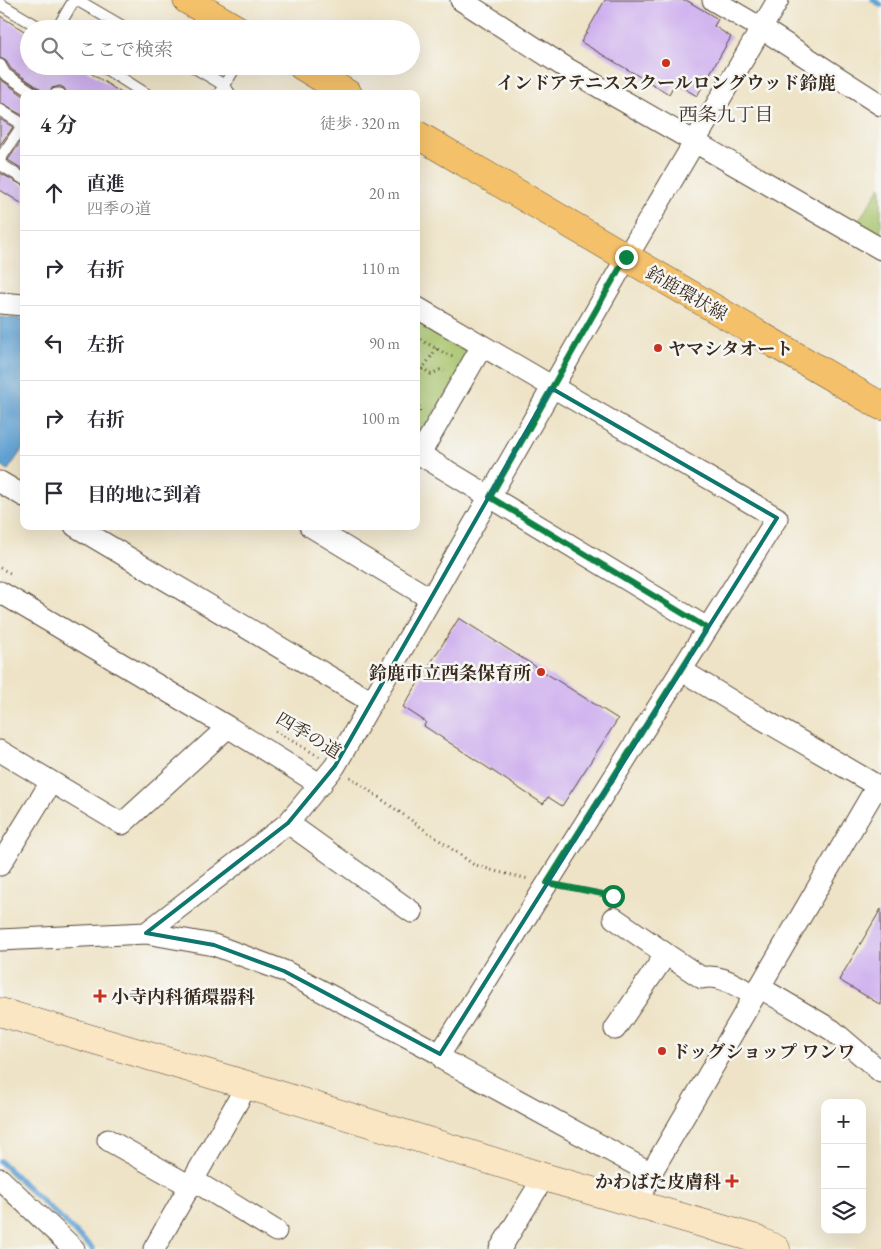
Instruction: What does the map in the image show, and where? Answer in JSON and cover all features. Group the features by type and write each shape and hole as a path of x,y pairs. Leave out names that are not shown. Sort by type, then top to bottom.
{"main road":[{"path":"187,0 221,20"},
{"path":"317,75 341,90"},
{"name":"鈴鹿環状線","path":"420,136 881,406"}],"street":[{"path":"461,0 568,69 881,249"},
{"path":"713,0 761,28 881,105"},
{"path":"146,933 288,823 336,766 626,257 778,0"},
{"path":"0,303 20,305"},
{"path":"420,310 777,518 440,1054"},
{"path":"420,450 482,346"},
{"path":"420,454 707,628"},
{"path":"0,482 20,492"},
{"path":"82,530 372,702"},
{"path":"317,530 432,598"},
{"path":"0,592 228,727 320,785"},
{"path":"637,1204 651,1173 879,787 681,670"},
{"path":"0,751 122,824 228,727"},
{"path":"0,866 51,782"},
{"path":"288,823 412,912"},
{"path":"614,918 702,978 709,976 720,978 757,991 832,1030 881,1072"},
{"path":"0,940 146,933 214,945 284,971 440,1054 444,1060 651,1173"},
{"path":"615,1029 666,954"},
{"path":"0,1012 753,1238 776,1249"},
{"path":"154,1249 247,1085"},
{"path":"108,1140 192,1183 276,1231"},
{"path":"500,1249 544,1176"},
{"path":"0,1179 74,1249"}],"lane":[{"path":"63,20 76,0 111,20"},
{"path":"0,4 27,20"},
{"path":"0,65 5,74 29,90"},
{"path":"116,75 140,90"},
{"path":"204,75 223,90"},
{"path":"224,90 232,75"},
{"path":"0,110 20,122"},
{"path":"0,159 20,129"},
{"path":"0,164 20,176"}],"path":[{"path":"420,339 451,356 456,352"},
{"path":"420,371 436,348 443,343"},
{"path":"422,368 431,374 440,370 444,373 453,370"},
{"path":"0,568 17,578"},
{"name":"四季の道","path":"267,726 336,766 473,864 494,872 613,896"}],"highlighted area":[{"path":"551,388 777,518 440,1054 284,971 214,945 146,933 288,823 335,766"}],"green space":[{"path":"881,186 881,241 855,226"},
{"path":"420,317 469,347 472,354 420,435"}],"water":[{"path":"0,317 20,319 20,453 8,470 0,464"}],"building":[{"name":"インドアテニススクールロングウッド鈴鹿","path":"605,0 686,0 718,19 714,26 731,37 697,96 675,83 669,94 581,42"},
{"path":"0,16 20,28 20,75 94,75 117,90 65,90 60,86 51,90 40,90 11,69 6,61 0,58"},
{"path":"0,79 20,93 20,114 0,103"},
{"path":"0,119 13,127 0,145"},
{"path":"20,143 20,168 8,160"},
{"path":"0,173 20,184 20,202 0,190"},
{"path":"459,618 618,719 562,806 548,797 543,804 424,726 426,722 403,707"},
{"path":"881,909 881,1005 839,980"}],"waterway":[{"path":"873,0 881,5"},
{"path":"0,1161 93,1249"}],"place":[{"name":"インドアテニススクールロングウッド鈴鹿","path":"666,63"},
{"name":"ヤマシタオート","path":"658,348"},
{"name":"鈴鹿市立西条保育所","path":"541,672"},
{"name":"小寺内科循環器科","path":"100,996"},
{"name":"ドッグショップ ワンワ","path":"662,1051"},
{"name":"かわばた皮膚科","path":"732,1181"}],"district":[{"name":"西条九丁目","path":"726,114"}],"route":[{"path":"613,896 547,883 707,628 490,497 626,257"}]}
